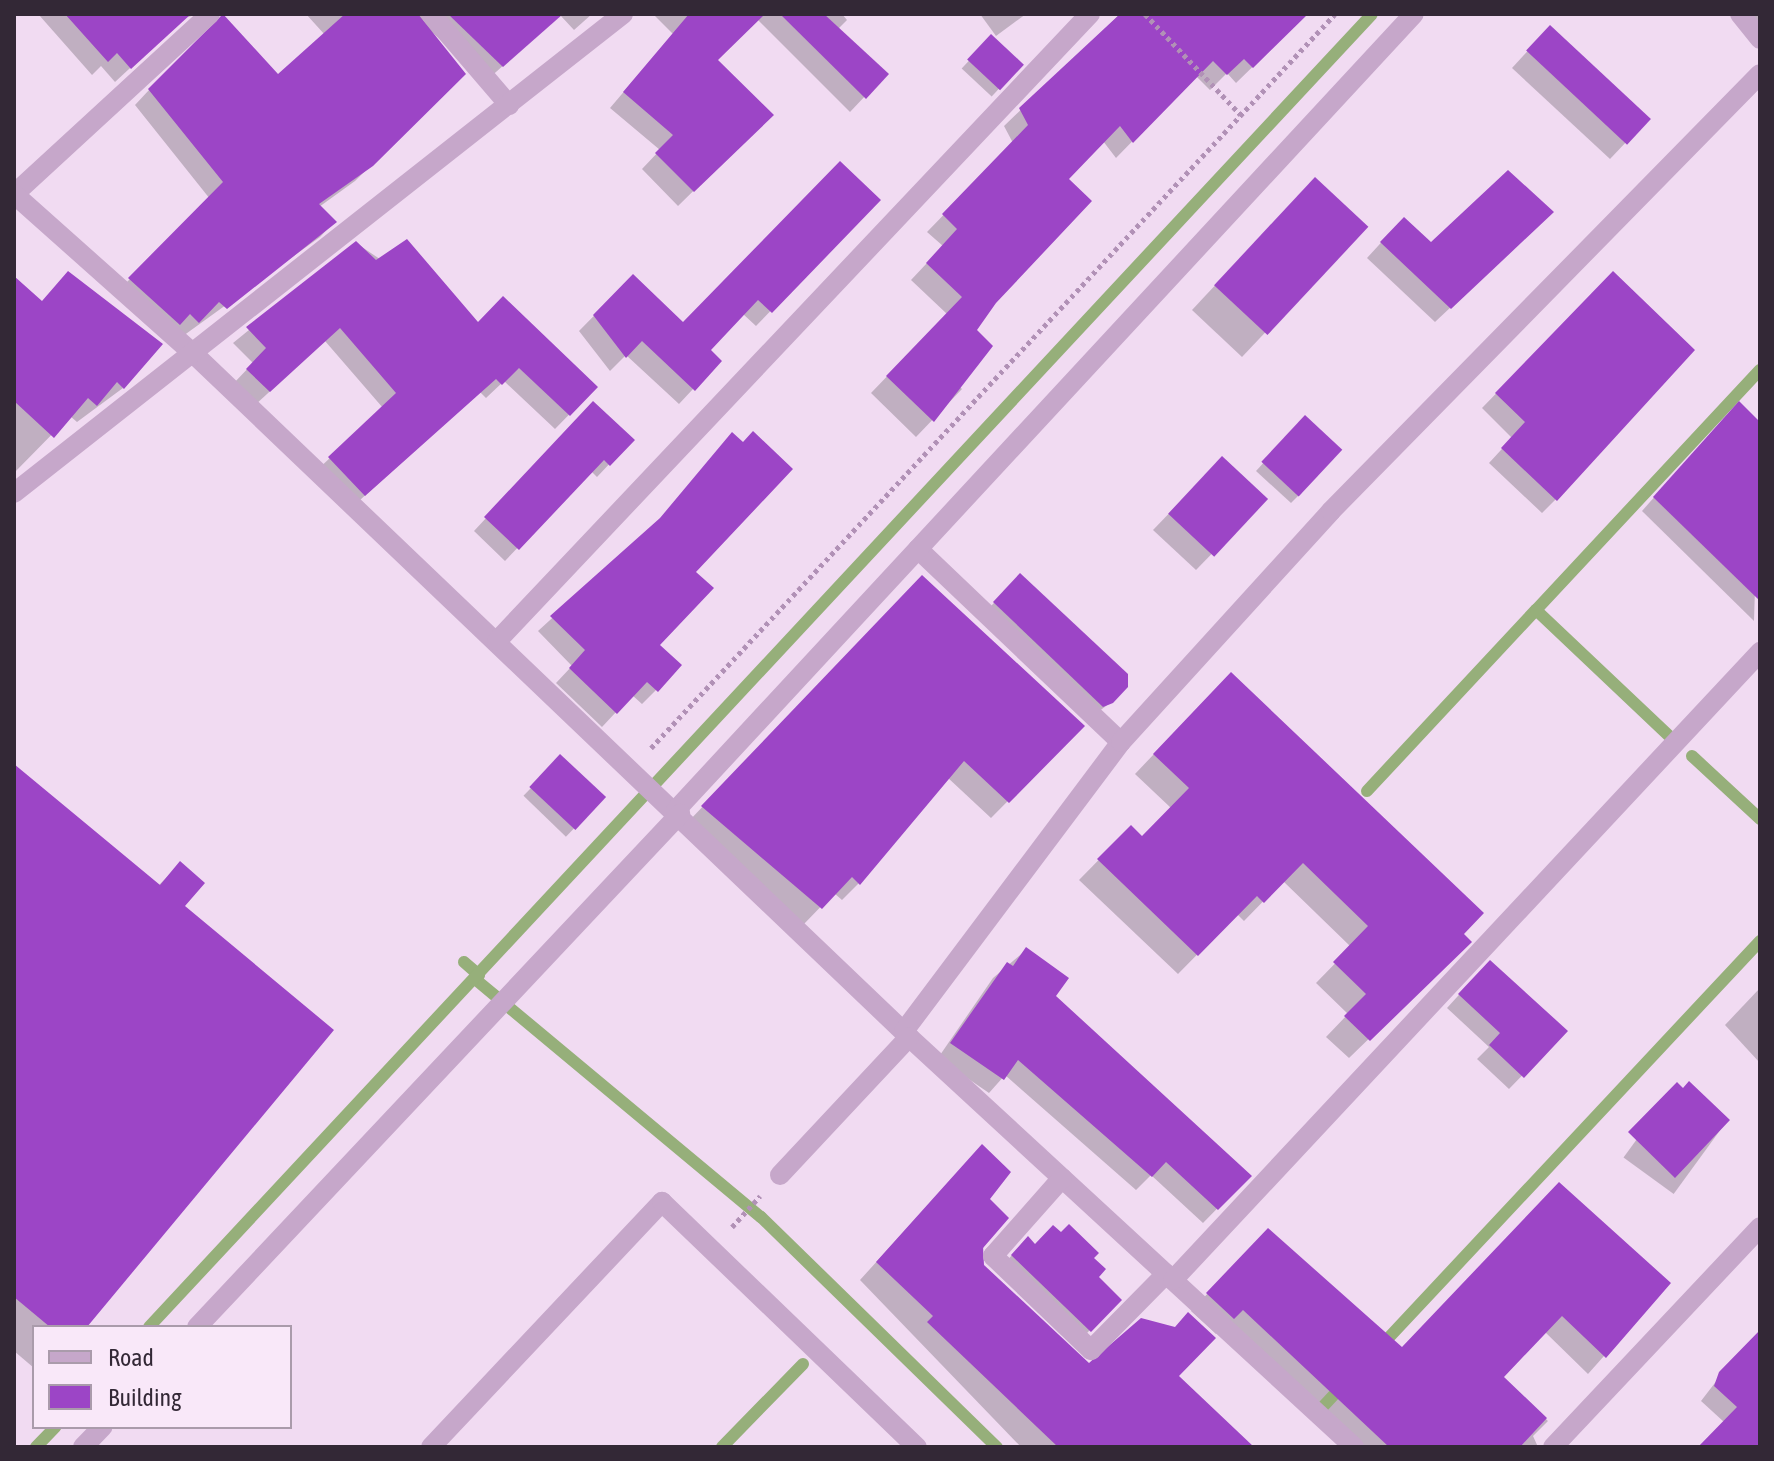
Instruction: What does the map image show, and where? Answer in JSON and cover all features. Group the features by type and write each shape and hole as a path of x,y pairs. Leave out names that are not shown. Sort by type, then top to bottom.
{"street":[{"path":"210,14 14,194 196,356 676,810 906,1034 1354,1447"},
{"path":"431,14 509,105"},
{"path":"14,493 196,356 623,14"},
{"path":"497,641 1090,14"},
{"path":"199,1325 487,1022 676,810 1414,14"},
{"path":"1740,14 1760,39"},
{"path":"780,1175 906,1034 1121,742 1331,511 1760,74"},
{"path":"918,549 1121,742"},
{"path":"1062,1178 993,1256 1091,1350 1170,1277 1760,652"},
{"path":"431,1447 662,1202 917,1447"},
{"path":"1553,1447 1760,1227"},
{"path":"83,1447 100,1429"}],"path":[{"path":"1145,14 1241,115"},
{"path":"635,771 1335,14"},
{"path":"726,1233 765,1191"}],"building":[{"path":"65,14 191,14 131,69 117,53 108,62"},
{"path":"223,14 278,74 345,14 418,14 466,74 373,166 319,204 337,222 227,309 219,302 199,323 190,314 180,325 128,278 223,182 148,89"},
{"path":"448,14 563,14 503,67"},
{"path":"689,14 765,14 718,60 774,115 694,192 655,153 673,135 623,92"},
{"path":"780,14 824,14 889,74 866,99"},
{"path":"1120,14 1308,14 1253,68 1244,59 1227,75 1213,61 1133,143 1120,126 1069,179 1092,201 996,303 977,330 993,346 934,422 886,376 962,297 926,263 957,229 942,214 1028,125 1019,108"},
{"path":"1550,25 1651,119 1627,145 1526,51"},
{"path":"991,34 1024,65 1000,90 967,60"},
{"path":"840,161 881,200 772,313 758,300 711,350 722,361 695,391 642,341 626,358 593,315 633,274 683,322"},
{"path":"1508,170 1554,212 1451,309 1380,242 1404,217 1431,242"},
{"path":"1315,177 1368,227 1267,335 1214,285"},
{"path":"407,239 478,322 503,296 598,387 570,416 519,368 502,385 496,379 365,496 328,457 396,393 340,328 270,392 246,369 266,348 246,327 356,241 376,260"},
{"path":"68,271 163,344 124,389 117,382 97,406 88,398 54,438 14,401 14,276 42,301"},
{"path":"1613,271 1695,350 1557,501 1501,448 1525,422 1495,393"},
{"path":"593,401 635,440 610,466 604,460 519,550 484,517"},
{"path":"1739,401 1760,422 1760,601 1653,497"},
{"path":"1305,415 1342,450 1299,497 1261,462"},
{"path":"753,431 793,469 696,572 714,588 660,645 682,665 658,692 647,682 617,714 569,668 585,650 550,616 660,518 732,432 743,442"},
{"path":"1222,456 1268,499 1214,557 1168,514"},
{"path":"1020,573 1128,674 1128,687 1113,703 1103,707 993,602"},
{"path":"922,575 1085,726 1009,803 964,761 860,885 852,877 822,909 701,806"},
{"path":"1231,672 1484,913 1464,934 1472,942 1370,1041 1344,1016 1366,994 1333,962 1368,926 1303,863 1264,903 1257,896 1198,956 1097,859 1131,825 1142,836 1189,788 1153,754"},
{"path":"560,754 606,797 575,830 529,787"},
{"path":"14,764 160,885 180,861 205,883 185,906 334,1030 89,1325 48,1325 14,1297"},
{"path":"1026,947 1069,978 1056,996 1252,1176 1218,1210 1166,1162 1152,1177 1018,1060 1004,1080 950,1043 1007,962 1013,966"},
{"path":"1490,960 1568,1031 1524,1078 1489,1045 1500,1033 1458,994"},
{"path":"1689,1081 1730,1120 1675,1178 1628,1132 1677,1082 1683,1088"},
{"path":"982,1144 1011,1172 990,1199 1009,1218 983,1248 984,1265 1089,1363 1141,1318 1175,1327 1188,1312 1216,1338 1179,1376 1254,1447 1058,1447 927,1322 933,1316 876,1262"},
{"path":"1559,1182 1671,1283 1606,1358 1562,1316 1504,1377 1547,1418 1520,1447 1389,1447 1243,1310 1234,1319 1206,1293 1268,1228 1402,1347"},
{"path":"1069,1224 1099,1253 1094,1258 1106,1269 1099,1277 1122,1300 1091,1332 1011,1255 1028,1236 1035,1244 1053,1225 1061,1232"},
{"path":"1760,1330 1760,1447 1698,1447 1737,1407 1714,1386 1719,1372"}],"waterway":[{"path":"151,1325 1372,14"},
{"path":"1536,610 1760,370"},
{"path":"1367,791 1536,610 1668,735"},
{"path":"1692,756 1760,819"},
{"path":"1380,1347 1760,941"},
{"path":"464,962 479,975"},
{"path":"475,979 761,1217 997,1447"},
{"path":"722,1447 803,1364"},
{"path":"1317,1413 1345,1383"},
{"path":"36,1447 53,1429"}]}
